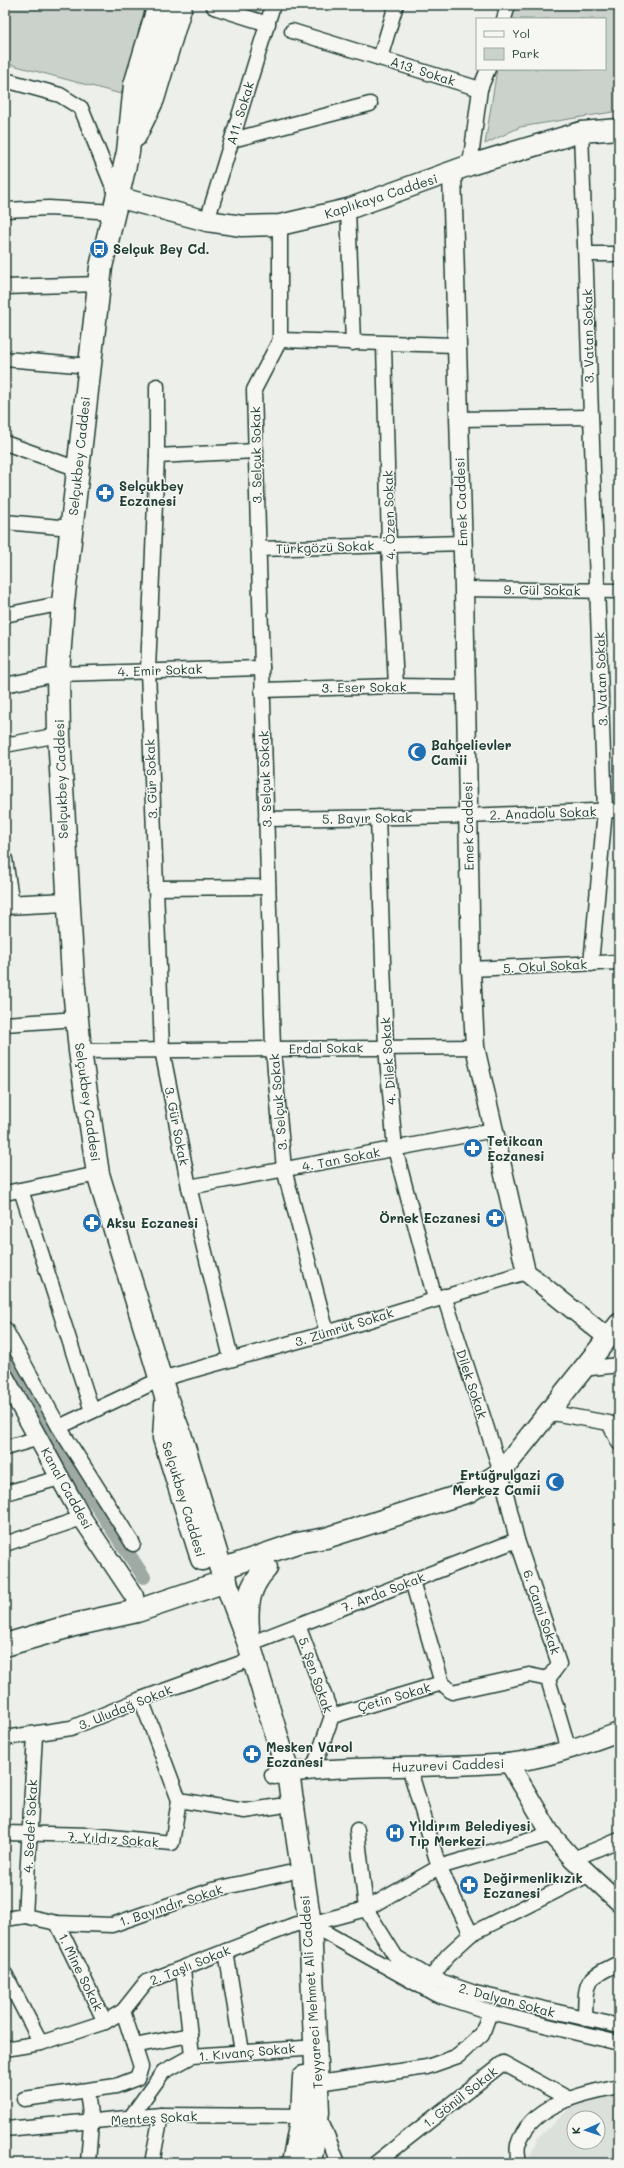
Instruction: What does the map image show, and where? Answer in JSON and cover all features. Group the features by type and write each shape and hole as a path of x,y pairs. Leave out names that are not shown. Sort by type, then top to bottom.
{"main road":[{"name":"Selçukbey Caddesi","path":"159,5 135,86 128,152 99,284 63,603 58,674 59,735 67,902 80,1051 98,1174 167,1400 164,1438 216,1577"},
{"name":"Selçukbey Caddesi","path":"128,152 153,99 180,5"},
{"name":"Kaplıkaya Caddesi","path":"116,205 242,226 280,225 348,209 452,173 470,165 581,132 619,129"},
{"path":"5,1645 74,1625 137,1611 297,1543 326,1538 469,1492 501,1472 613,1330"},
{"path":"74,1625 134,1596 216,1577 266,1568 297,1557 326,1538"},
{"path":"245,1654 248,1600 256,1578 266,1568"},
{"name":"Teyyareci Mehmet Ali Caddesi","path":"216,1577 245,1654 281,1774 303,1924 318,2082 310,2114 293,2163"},
{"name":"Teyyareci Mehmet Ali Caddesi","path":"281,1774 279,1806 288,1873 303,1924 303,2048 310,2114 310,2163"}],"street":[{"name":"A11. Sokak","path":"207,221 273,5"},
{"path":"380,58 396,5"},
{"path":"504,18 508,5"},
{"path":"214,7 268,24"},
{"name":"A13. Sokak","path":"292,31 480,89"},
{"path":"470,165 480,89 488,70"},
{"path":"5,80 60,96 81,108 116,205 5,210"},
{"path":"232,140 370,104"},
{"name":"3. Vatan Sokak","path":"581,132 590,417 612,810 591,964"},
{"name":"Emek Caddesi","path":"452,173 458,419 463,543 471,969 475,1047 526,1272"},
{"path":"348,209 353,343"},
{"name":"3. Selçuk Sokak","path":"280,225 280,340 254,390 273,1049 284,1169 327,1333"},
{"path":"586,254 619,254"},
{"path":"5,287 99,284"},
{"path":"280,340 456,345"},
{"name":"4. Özen Sokak","path":"384,344 389,545 396,686"},
{"path":"5,359 89,366"},
{"path":"157,386 157,456 256,451"},
{"path":"458,419 590,417"},
{"path":"5,443 78,469"},
{"name":"3. Gür Sokak","path":"157,456 148,670 162,1050 189,1187 231,1358"},
{"path":"5,522 71,528"},
{"name":"Türkgözü Sokak","path":"258,549 463,543"},
{"name":"9. Gül Sokak","path":"464,589 619,591"},
{"path":"5,615 63,603"},
{"name":"4. Emir Sokak","path":"5,685 58,674 148,670 262,668"},
{"name":"3. Eser Sokak","path":"262,690 396,686 465,687"},
{"path":"5,745 59,735"},
{"name":"2. Anadolu Sokak","path":"467,816 612,810"},
{"name":"5. Bayır Sokak","path":"266,819 467,816"},
{"name":"4. Dilek Sokak","path":"378,817 386,1048 395,1148 439,1297"},
{"path":"5,859 8,905 67,902"},
{"path":"155,888 268,887"},
{"name":"5. Okul Sokak","path":"471,969 619,962"},
{"path":"5,1024 78,1020"},
{"name":"Erdal Sokak","path":"80,1051 475,1047"},
{"name":"4. Tan Sokak","path":"189,1187 494,1130"},
{"path":"5,1193 98,1174"},
{"path":"20,1190 92,1411"},
{"path":"526,1272 613,1330"},
{"name":"3. Zümrüt Sokak","path":"59,1427 161,1379 231,1358 327,1333 439,1297 526,1272"},
{"name":"Dilek Sokak","path":"439,1297 501,1472"},
{"name":"Kanal Caddesi","path":"5,1329 59,1427 133,1544"},
{"path":"582,1370 619,1365"},
{"name":"Kanal Caddesi","path":"7,1384 39,1438 82,1518 134,1596"},
{"path":"547,1412 614,1423 619,1443"},
{"path":"5,1448 39,1438"},
{"name":"6. Cami Sokak","path":"501,1472 517,1540 559,1664 548,1679"},
{"path":"5,1493 60,1478"},
{"path":"5,1544 82,1518"},
{"name":"7. Arda Sokak","path":"245,1654 298,1625 517,1540"},
{"path":"412,1581 442,1684"},
{"name":"5. Şen Sokak","path":"298,1625 332,1716 313,1770"},
{"name":"3. Uludağ Sokak","path":"5,1738 35,1735 71,1728 245,1654"},
{"name":"Çetin Sokak","path":"332,1716 442,1684 452,1692 529,1675 548,1679"},
{"path":"548,1679 569,1750"},
{"path":"141,1699 179,1800 245,1811 279,1806"},
{"name":"Huzurevi Caddesi","path":"281,1774 313,1770 509,1763 569,1750 619,1732"},
{"name":"4. Sedef Sokak","path":"25,1916 35,1735"},
{"path":"509,1763 551,1834 573,1859 619,1902"},
{"path":"409,1766 439,1867 471,1934"},
{"name":"7. Yıldız Sokak","path":"5,1833 30,1835 91,1835 172,1843 179,1800"},
{"path":"357,1830 366,1909"},
{"path":"303,1924 366,1909 439,1867 551,1834"},
{"path":"573,1859 619,1840"},
{"name":"1. Bayındır Sokak","path":"5,1919 25,1916 57,1923 112,1925 212,1890 288,1873"},
{"path":"431,1978 448,1955 471,1934 590,1874"},
{"name":"2. Dalyan Sokak","path":"366,1909 396,1957 431,1978 475,1993 619,2026"},
{"name":"1. Mine Sokak","path":"57,1923 105,2022"},
{"name":"2. Taşlı Sokak","path":"5,2049 41,2043 105,2022 123,2011 146,1982 183,1969 226,1951 303,1924"},
{"name":"2. Dalyan Sokak","path":"303,1924 435,1994 490,2012 619,2043"},
{"path":"226,1951 242,2052"},
{"path":"586,2019 586,1988 589,1980 596,1974 619,1963"},
{"path":"130,2118 163,2072 192,2056 183,1969"},
{"path":"5,1974 41,2043"},
{"path":"24,2100 116,2086 137,2078 141,2067 123,2011"},
{"path":"318,2082 427,2067 458,2056 482,2034 490,2012"},
{"path":"134,2046 190,2035"},
{"name":"1. Kıvanç Sokak","path":"192,2056 303,2048"},
{"name":"1. Gönül Sokak","path":"376,2163 503,2063 569,2099"},
{"path":"519,2163 518,2145 528,2128 544,2110 585,2093 619,2086"},
{"path":"87,2091 92,2123 88,2163"},
{"path":"310,2114 338,2163"},
{"name":"Menteş Sokak","path":"5,2129 92,2123 161,2115 310,2114"},
{"path":"152,2163 161,2115"}],"shaded area":[{"path":"619,2094 619,2163 527,2163 538,2138 566,2112 566,2150 606,2150 606,2110 568,2110 605,2096"}],"green space":[{"path":"5,5 146,5 121,94 5,63"},
{"path":"514,5 619,5 619,111 520,127 485,144 497,70 606,70 606,18 509,18"}],"waterway":[{"path":"5,1352 39,1419 144,1577"}],"place":[{"name":"Selçuk Bey Cd.","path":"99,249"},
{"name":"Selçukbey Eczanesi","path":"105,493"},
{"name":"Bahçelievler Camii","path":"417,752"},
{"name":"Tetikcan Eczanesi","path":"473,1148"},
{"name":"Örnek Eczanesi","path":"495,1218"},
{"name":"Aksu Eczanesi","path":"92,1223"},
{"name":"Ertuğrulgazi Merkez Camii","path":"555,1482"},
{"name":"Mesken Varol Eczanesi","path":"252,1754"},
{"name":"Yıldırım Belediyesi Tıp Merkezi","path":"395,1833"},
{"name":"Değirmenlikızık Eczanesi","path":"469,1885"}]}
